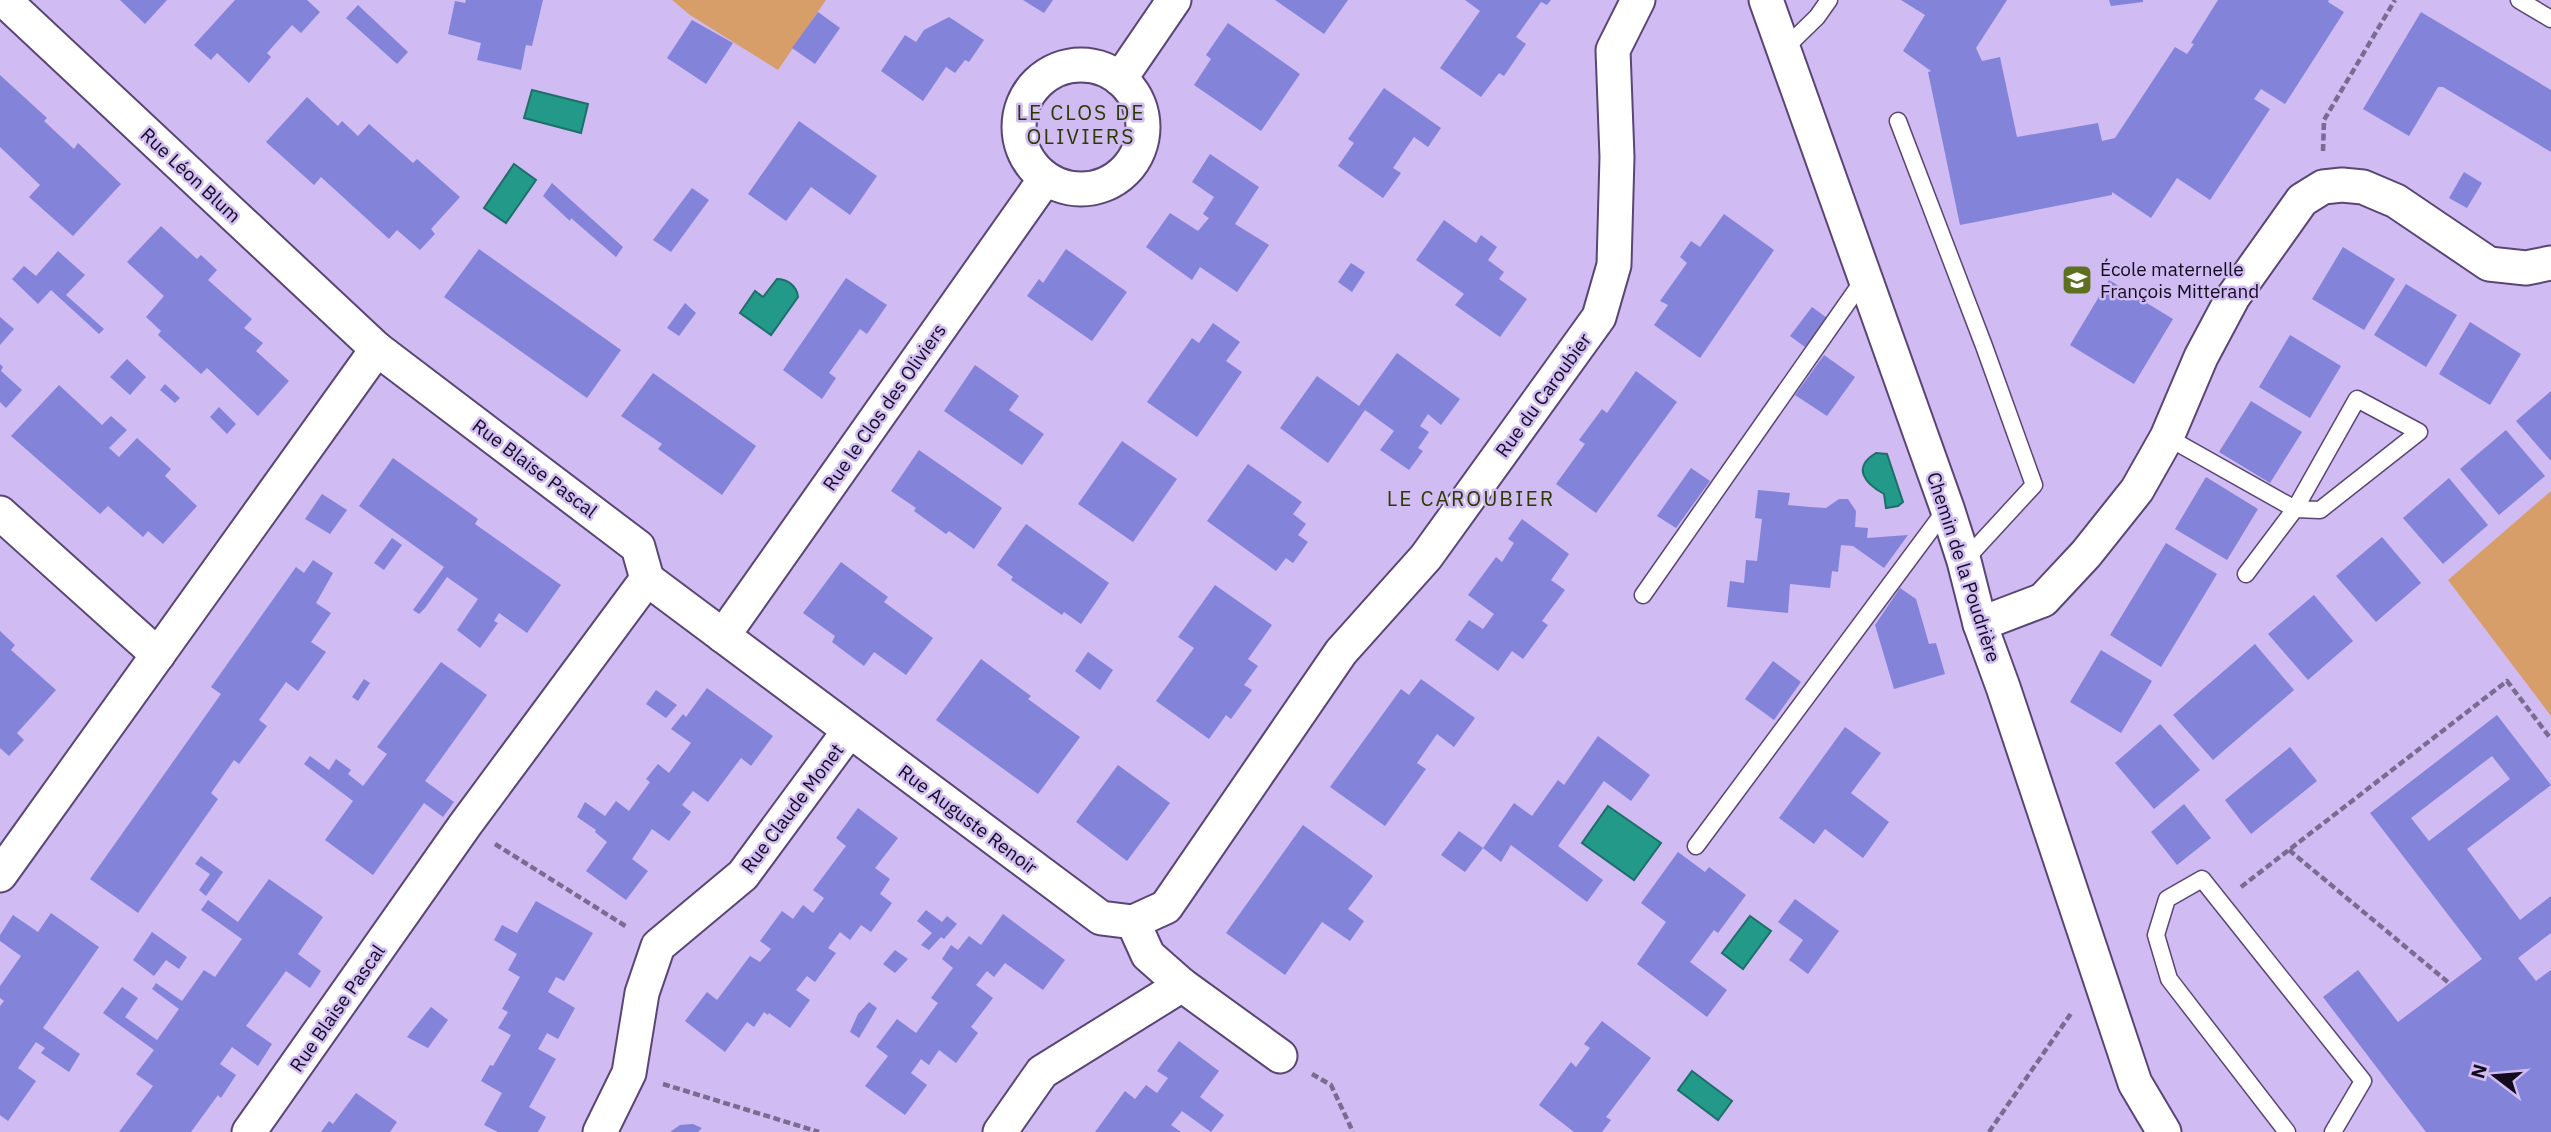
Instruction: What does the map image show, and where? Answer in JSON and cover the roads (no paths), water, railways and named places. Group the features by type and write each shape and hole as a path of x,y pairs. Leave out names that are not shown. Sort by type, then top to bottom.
{"street":[{"name":"Rue Léon Blum","path":"4,0 377,349"},
{"path":"1120,79 1174,0"},
{"name":"Rue du Caroubier","path":"1133,922 1166,907 1341,652 1426,556 1599,317 1614,265 1617,157 1613,50 1638,0"},
{"name":"Chemin de la Poudrière","path":"1766,0 1947,508 1980,624 2135,1083 2164,1132"},
{"path":"1083,65 1103,69 1120,79 1134,95 1142,114 1143,135 1136,156 1124,173 1106,184 1086,190 1065,188 1045,178 1031,165 1022,147 1019,127 1021,108 1031,90 1046,76 1063,67 1083,65"},
{"name":"Rue le Clos des Oliviers","path":"723,636 1045,178"},
{"path":"1980,624 2043,600 2087,554 2137,490 2167,437 2201,357 2233,297 2302,200 2323,187 2363,187 2396,201 2488,264 2526,268 2551,263"},
{"name":"Rue Blaise Pascal","path":"250,1132 465,825 647,579 638,547 377,349"},
{"path":"0,875 377,349"},
{"path":"0,513 158,655"},
{"name":"Rue Auguste Renoir","path":"647,579 1101,918 1133,922"},
{"name":"Rue Claude Monet","path":"600,1132 629,1073 642,993 657,946 743,875 849,731"},
{"path":"1133,922 1148,955 1182,985 1280,1056"},
{"path":"1000,1132 1042,1072 1182,985"}],"lane":[{"path":"1783,51 1817,17 1829,0"},
{"path":"2519,0 2551,19"},
{"path":"1898,121 2034,485 1964,561"},
{"path":"1643,595 1864,279"},
{"path":"2167,437 2295,509 2319,510 2419,432 2357,399 2295,509 2246,574"},
{"path":"1696,846 1947,508"},
{"path":"2287,1132 2169,979 2156,935 2167,899 2202,879 2364,1082 2333,1132"}],"place":[{"name":"École maternelle François Mitterand","path":"2077,280"}],"district":[{"name":"LE CLOS DE OLIVIERS","path":"1081,125"},
{"name":"LE CAROUBIER","path":"1471,499"}]}
